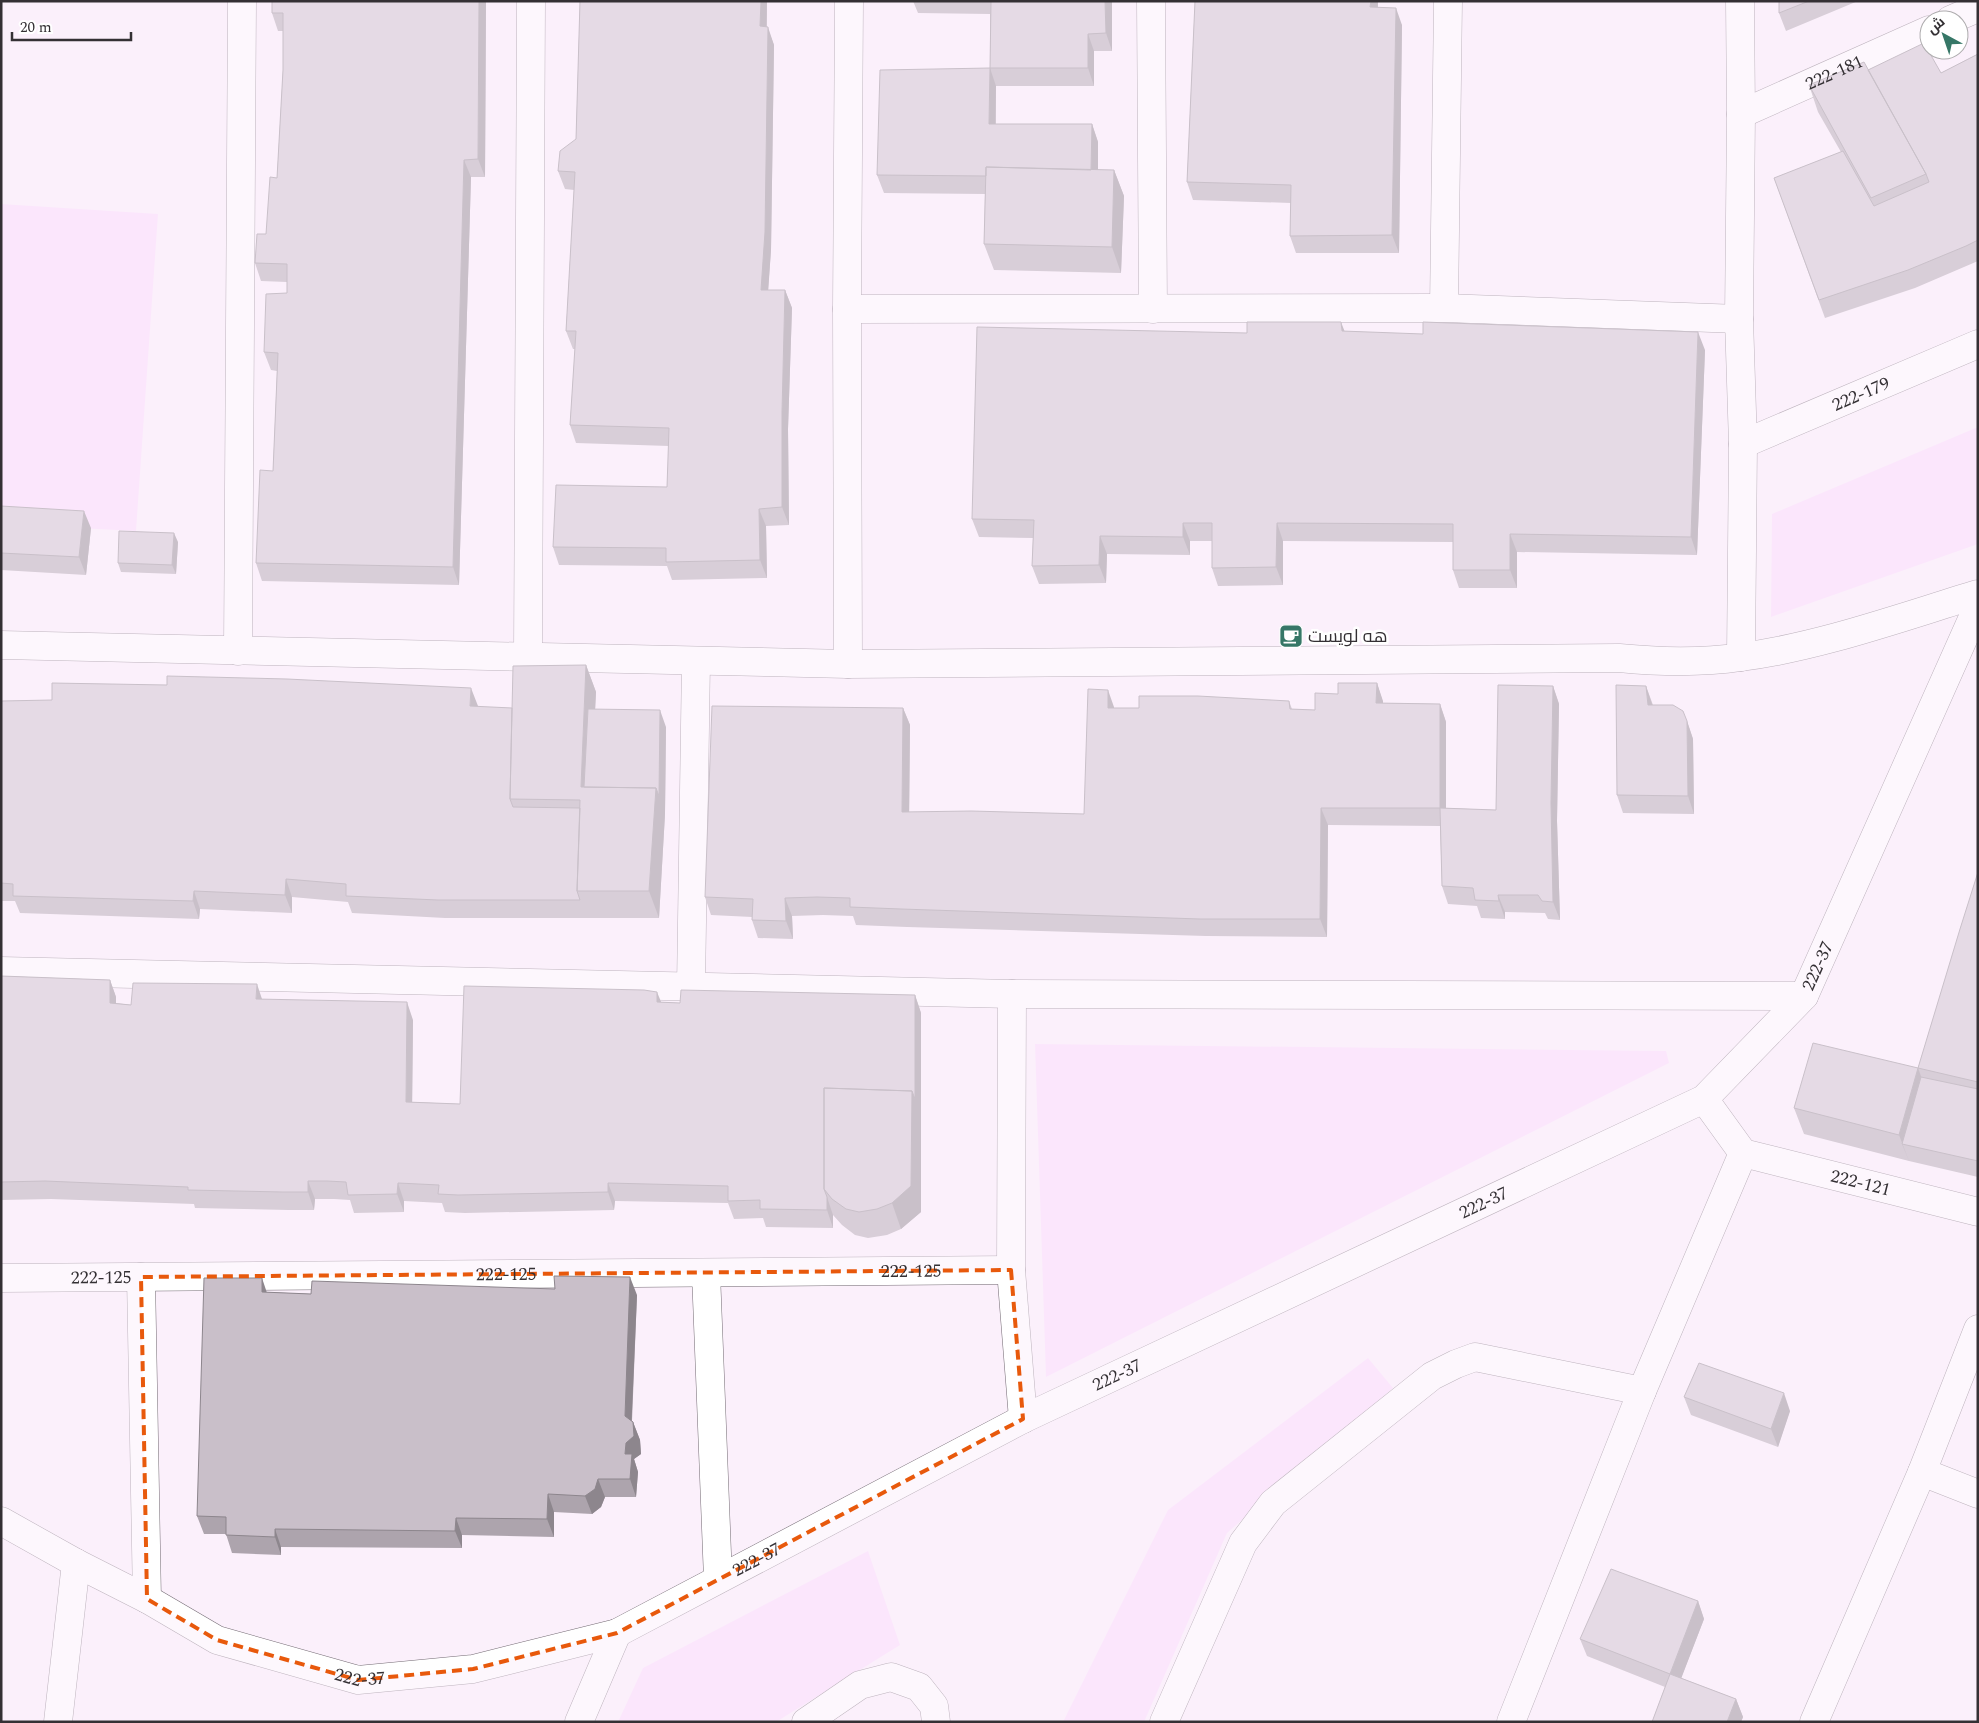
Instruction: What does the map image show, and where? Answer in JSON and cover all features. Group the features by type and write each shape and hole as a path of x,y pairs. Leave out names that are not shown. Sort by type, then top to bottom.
{"street":[{"path":"238,651 242,1"},
{"path":"528,657 531,1"},
{"path":"848,664 847,309 849,1"},
{"path":"1151,1 1152,309"},
{"path":"1444,308 1448,1"},
{"path":"1740,1 1741,658"},
{"name":"222-181","path":"1741,114 1919,34"},
{"path":"847,309 1444,308 1739,320"},
{"name":"222-179","path":"1742,444 1978,344"},
{"path":"1,645 848,664 1609,658 1660,662 1700,661 1741,658 1782,651 1978,594"},
{"name":"222-37","path":"1,1521 76,1563 147,1599 217,1640 358,1680 473,1669 617,1633 1023,1419 1704,1099 1804,996 1978,606"},
{"path":"691,987 696,661"},
{"path":"1,972 1012,994 1804,996"},
{"path":"1012,994 1011,1270 1023,1419"},
{"path":"1510,1722 1642,1391 1743,1153 1704,1099"},
{"name":"222-121","path":"1743,1153 1978,1212"},
{"name":"222-125","path":"1,1278 1011,1270"},
{"path":"706,1273 718,1579"},
{"path":"142,1277 147,1599"},
{"path":"1814,1722 1922,1472 1978,1329"},
{"path":"1164,1722 1243,1542 1273,1503 1432,1376 1475,1357 1642,1391"},
{"path":"1922,1472 1978,1494"},
{"path":"58,1722 76,1563"},
{"path":"579,1722 617,1633"},
{"path":"806,1722 860,1685 891,1677 919,1687 934,1706 936,1722"}],"highlighted area":[{"path":"1011,1270 1023,1419 617,1633 473,1669 358,1680 217,1640 147,1599 141,1277"}],"shaded area":[{"path":"1,204 158,214 136,531 1,524"},
{"path":"1978,427 1978,544 1771,617 1772,514"},
{"path":"1035,1044 1666,1051 1669,1063 1046,1377"},
{"path":"1368,1358 1393,1388 1227,1533 1144,1722 1063,1722 1168,1510"},
{"path":"868,1551 900,1645 776,1722 618,1722 643,1668"}],"building":[{"path":"272,1 479,1 478,159 464,160 453,567 256,563 260,470 273,471 278,353 264,352 266,294 287,293 287,264 255,263 257,234 266,234 270,177 277,178 283,70 283,13 272,13"},
{"path":"580,1 761,1 760,26 768,27 765,232 761,290 785,290 782,507 759,509 760,560 666,562 666,548 553,547 556,485 667,487 669,428 570,425 576,331 566,331 575,172 558,171 560,151 576,139"},
{"path":"991,1 1105,1 1106,33 1088,34 1088,68 990,68"},
{"path":"1195,1 1371,1 1370,7 1396,8 1392,235 1290,236 1291,185 1187,182"},
{"path":"1779,1 1809,1 1779,13"},
{"path":"1919,45 1919,60 1934,60 1941,73 1978,54 1978,240 1908,270 1819,300 1774,178 1843,151 1874,206 1929,182 1868,70"},
{"path":"1864,62 1926,174 1871,198 1809,85"},
{"path":"990,68 989,124 1092,124 1091,170 986,167 986,176 877,175 880,70"},
{"path":"986,167 1114,170 1112,247 984,244"},
{"path":"1247,322 1341,322 1342,331 1423,334 1423,322 1698,332 1691,537 1510,534 1510,570 1453,570 1453,524 1277,523 1276,567 1212,568 1212,523 1183,523 1183,537 1100,536 1099,565 1032,566 1034,520 972,519 977,327 1247,333"},
{"path":"1,506 84,511 79,557 1,553"},
{"path":"119,531 174,533 172,565 118,563"},
{"path":"586,665 581,787 656,788 649,891 577,891 580,800 510,799 513,666"},
{"path":"167,676 287,679 471,688 470,706 512,708 510,799 513,807 580,808 577,891 580,900 438,900 346,896 346,884 286,879 285,895 194,891 193,901 13,896 13,884 1,883 1,701 52,700 52,683 167,685"},
{"path":"1338,683 1377,683 1376,703 1440,704 1440,808 1321,808 1320,919 1200,919 850,907 850,898 817,897 785,898 786,921 752,920 753,899 705,897 712,706 903,708 902,812 971,811 1084,814 1088,689 1108,690 1108,708 1139,708 1139,696 1198,696 1289,701 1290,709 1315,710 1315,693 1338,694"},
{"path":"1498,685 1553,686 1551,803 1553,902 1542,901 1538,895 1498,895 1499,901 1475,900 1473,888 1442,886 1440,808 1496,810"},
{"path":"1616,685 1646,686 1648,705 1673,705 1683,711 1687,721 1688,796 1617,795"},
{"path":"588,709 660,710 659,796 656,788 584,787"},
{"path":"1978,872 1978,1082 1918,1068"},
{"path":"1,976 110,980 110,1003 131,1005 133,983 257,984 256,999 407,1002 406,1102 460,1104 464,986 644,990 657,992 657,1002 680,1003 681,990 915,995 915,1099 912,1091 824,1088 824,1189 827,1197 827,1210 760,1209 760,1200 728,1201 728,1186 608,1183 608,1192 458,1195 438,1194 439,1185 398,1183 397,1194 348,1195 346,1182 327,1181 308,1181 308,1192 188,1190 188,1187 45,1181 1,1182"},
{"path":"1813,1043 1918,1068 1899,1135 1794,1108"},
{"path":"1921,1077 1978,1089 1978,1161 1902,1144"},
{"path":"824,1088 912,1091 911,1186 892,1203 877,1209 859,1212 846,1209 832,1199 824,1189"},
{"path":"554,1276 630,1277 625,1416 633,1422 634,1436 626,1443 625,1454 632,1454 630,1479 598,1479 595,1489 585,1496 548,1494 547,1519 456,1518 455,1531 275,1529 275,1537 226,1535 226,1517 197,1516 204,1278 262,1278 262,1292 311,1294 312,1281 555,1289"},
{"path":"1699,1363 1784,1393 1771,1429 1684,1397"},
{"path":"1611,1569 1698,1601 1670,1674 1580,1639"},
{"path":"1670,1674 1736,1699 1727,1722 1652,1722"}],"place":[{"name":"هه لويست","path":"1291,636"}]}
